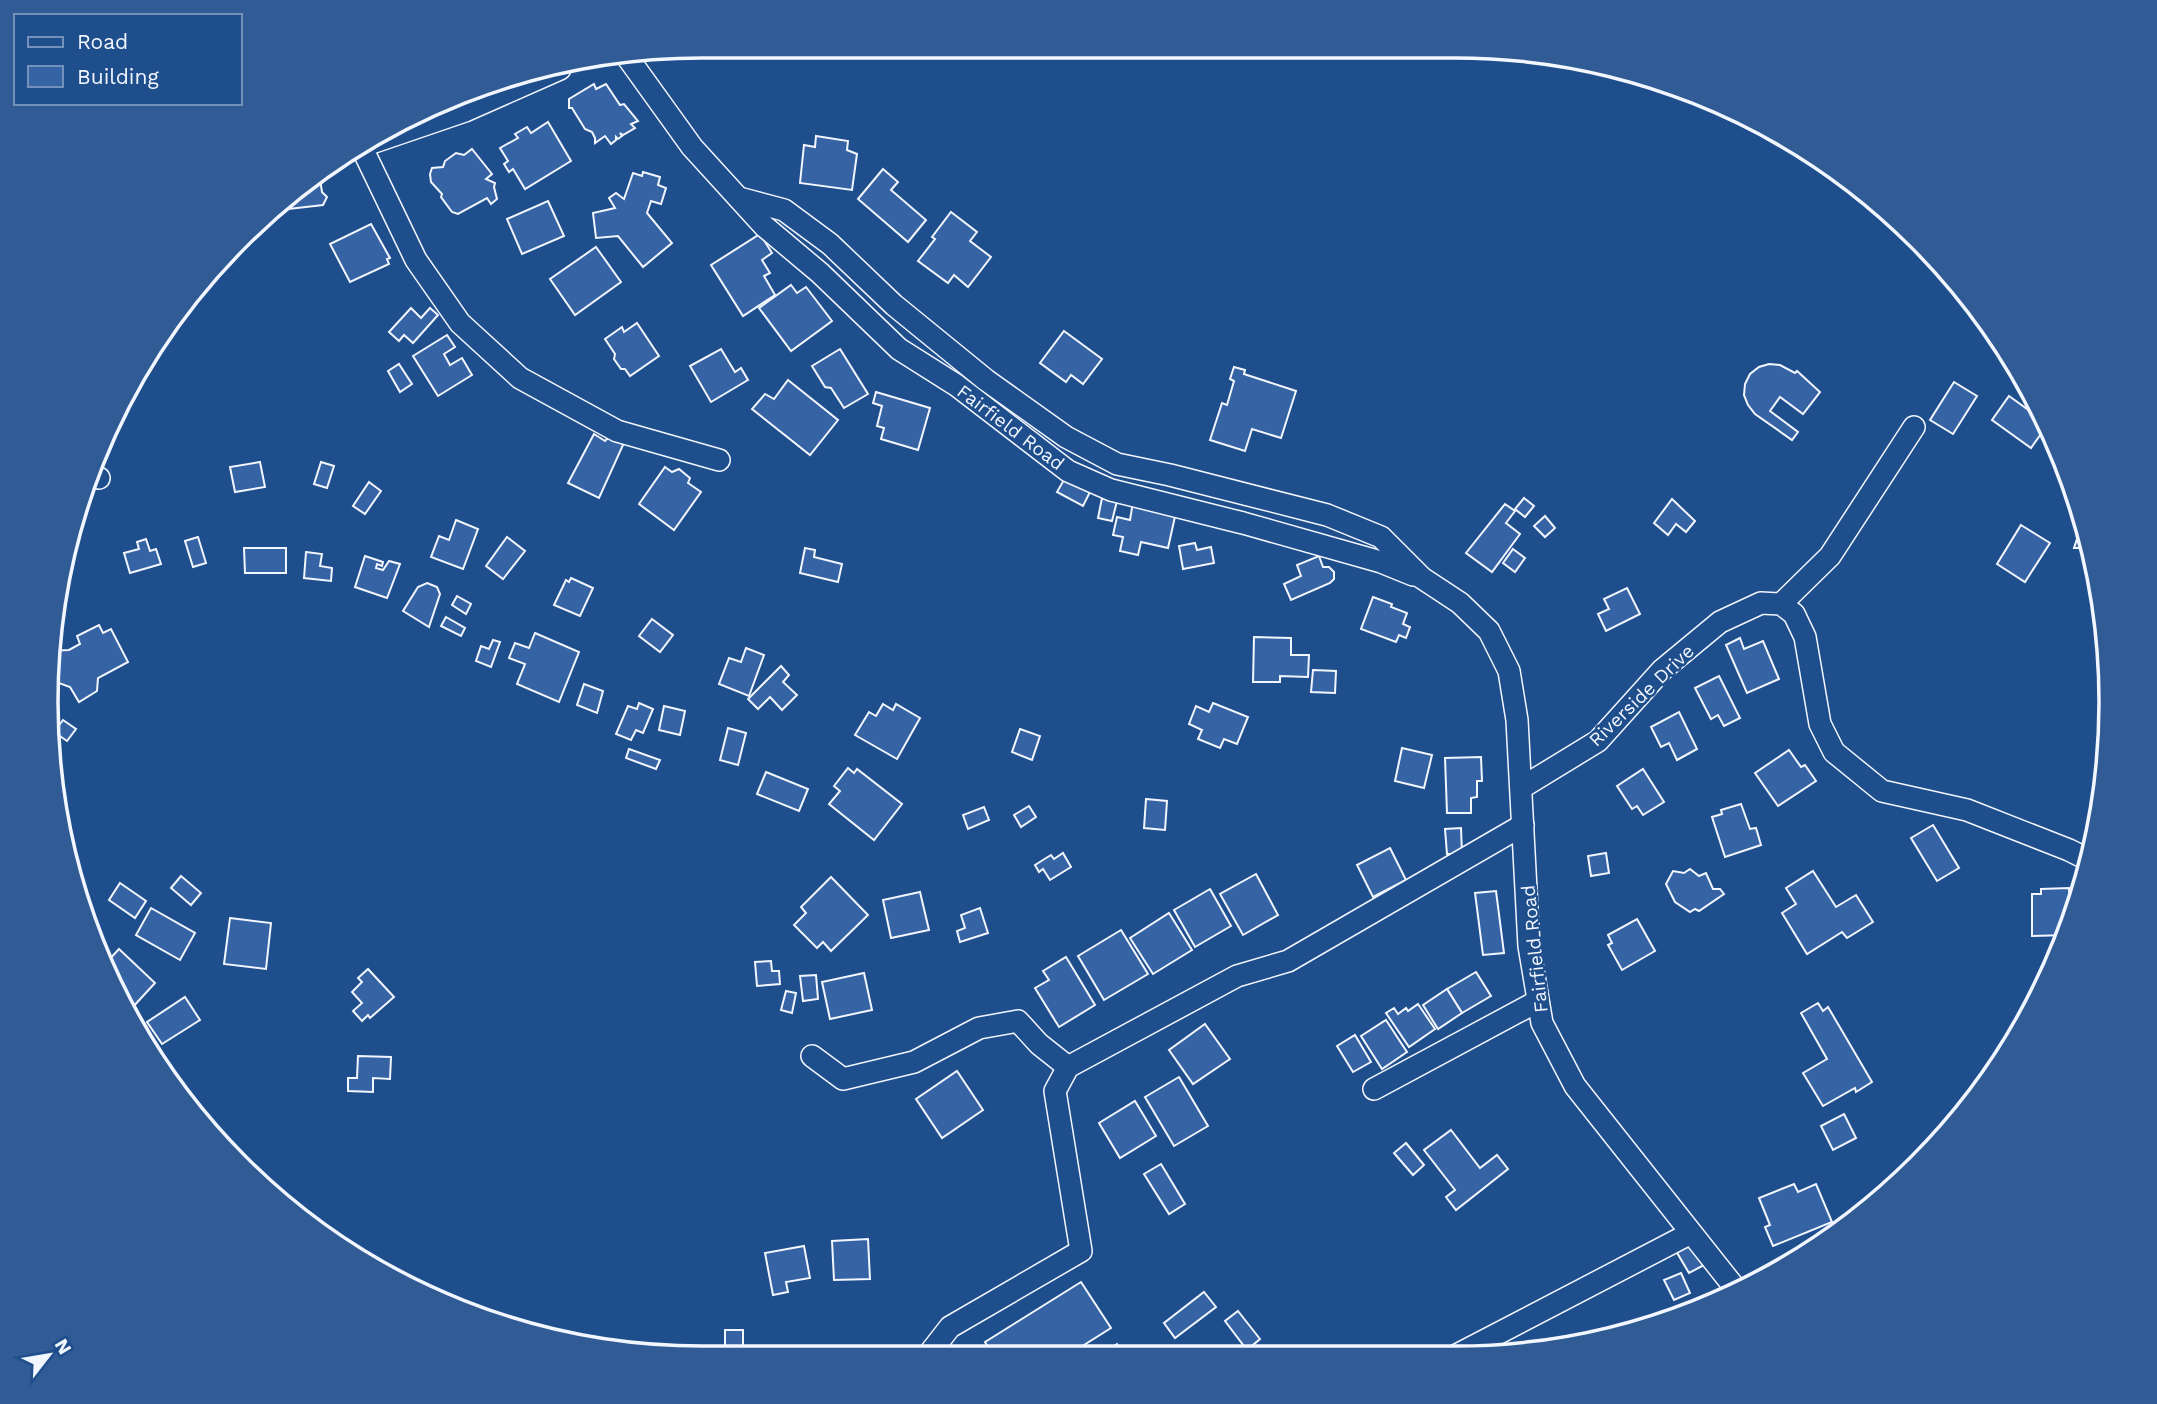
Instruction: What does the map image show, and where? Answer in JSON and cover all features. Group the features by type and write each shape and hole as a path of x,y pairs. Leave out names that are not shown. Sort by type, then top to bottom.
{"street":[{"name":"Fairfield Road","path":"631,62 692,148 764,226 820,273 899,349 956,384 1068,471 1111,490 1243,523 1381,562 1422,578"},
{"path":"399,134 465,111 535,80"},
{"path":"359,157 416,260 460,323 520,378 617,431 719,460"},
{"name":"Fairfield Road","path":"738,198 784,211 830,244 894,305 965,363 1066,438 1116,464 1327,515 1381,537 1422,578 1460,603 1489,631 1509,671 1517,720 1529,946 1542,1024 1575,1086 1732,1284"},
{"path":"1914,427 1830,556 1781,604 1794,614 1805,637 1820,724 1834,752 1882,791 1967,810 2080,856"},
{"name":"Riverside Drive","path":"1521,788 1598,741 1662,670 1720,622 1761,603 1781,604"},
{"path":"935,1346 950,1327 1081,1251 1055,1091 1068,1067 1237,976 1288,961 1523,825"},
{"path":"1374,1088 1538,1001"},
{"path":"812,1056 843,1079 914,1062 979,1028 1018,1021 1039,1044 1068,1067"},
{"path":"1475,1346 1691,1233"}],"building":[{"path":"594,84 596,89 606,84 620,105 624,104 638,121 631,124 635,128 623,135 620,133 622,136 618,139 616,137 611,144 605,136 595,143 592,132 585,129 572,108 569,108 569,99"},
{"path":"548,122 571,161 525,189 513,169 509,172 504,164 508,161 500,148 518,138 515,134 527,127 531,133"},
{"path":"816,136 848,141 847,150 857,154 852,190 800,183 804,145 815,147"},
{"path":"472,149 492,174 486,179 495,183 497,199 491,204 487,198 458,214 452,212 441,197 442,194 431,182 430,174 432,168 443,167 445,161 456,153 464,155"},
{"path":"883,169 898,182 891,190 926,220 908,242 858,199"},
{"path":"643,172 660,177 658,185 666,188 661,204 651,201 647,213 672,243 643,267 618,236 596,238 593,213 615,208 609,198 616,193 624,199 633,173 642,176"},
{"path":"321,183 322,192 327,197 323,205 288,209"},
{"path":"548,201 564,236 522,254 507,219"},
{"path":"951,212 977,232 970,241 991,257 968,287 954,275 948,283 918,261"},
{"path":"371,224 390,258 387,259 389,264 350,282 330,244"},
{"path":"760,234 772,253 762,260 770,273 764,276 775,295 743,316 711,265"},
{"path":"596,247 621,282 575,315 550,279"},
{"path":"791,285 797,293 806,287 832,321 791,351 759,308"},
{"path":"411,308 421,318 430,308 438,315 413,343 404,335 399,341 389,332"},
{"path":"637,323 659,356 630,376 614,359 615,354 605,339 622,327 624,332"},
{"path":"1064,331 1102,359 1083,384 1071,375 1066,382 1040,363"},
{"path":"447,335 455,347 444,354 450,365 462,358 472,375 438,396 413,356"},
{"path":"721,349 735,372 741,368 748,380 711,402 690,366"},
{"path":"840,349 868,394 844,408 831,388 825,387 812,366"},
{"path":"399,364 412,384 400,392 388,371"},
{"path":"1769,364 1780,365 1795,373 1797,371 1820,392 1803,414 1780,397 1770,411 1798,432 1792,440 1755,414 1744,395 1750,374"},
{"path":"1234,367 1245,370 1244,374 1296,391 1281,438 1252,429 1245,451 1210,440 1222,403 1227,405 1234,381 1230,379"},
{"path":"788,380 838,420 810,455 752,409 765,394 774,399"},
{"path":"1954,382 1977,396 1953,434 1930,420"},
{"path":"876,392 930,408 918,450 881,439 884,428 877,426 882,406 873,403"},
{"path":"2009,396 2030,411 2041,434 2031,448 1992,420"},
{"path":"594,434 605,441 611,435 620,437 623,445 599,498 568,483"},
{"path":"260,462 265,487 235,492 230,467"},
{"path":"321,462 334,466 327,488 314,484"},
{"path":"665,467 672,472 679,469 690,478 688,483 701,492 674,530 639,504"},
{"path":"1065,478 1090,492 1083,506 1057,492"},
{"path":"369,482 381,491 365,514 353,506"},
{"path":"1102,498 1117,501 1112,521 1098,518"},
{"path":"1524,498 1534,506 1525,517 1515,509"},
{"path":"1672,499 1695,521 1686,532 1676,524 1668,535 1654,523"},
{"path":"1133,502 1176,512 1168,548 1141,542 1138,555 1120,551 1123,537 1113,535 1117,517 1130,520"},
{"path":"1505,504 1515,511 1506,523 1520,534 1492,572 1466,553"},
{"path":"1545,516 1555,528 1545,537 1534,526"},
{"path":"456,520 478,529 463,569 431,557 439,536 449,540"},
{"path":"2021,525 2050,543 2025,582 1997,564"},
{"path":"198,537 206,563 193,567 185,541"},
{"path":"507,537 525,551 503,579 486,566"},
{"path":"2078,537 2080,548 2074,548"},
{"path":"146,539 150,551 156,549 161,564 130,573 124,553 139,549 137,542"},
{"path":"1195,543 1197,550 1211,547 1214,563 1183,569 1179,546"},
{"path":"244,548 286,548 286,573 245,573"},
{"path":"805,548 815,550 814,557 842,564 838,582 800,573"},
{"path":"1513,549 1525,558 1515,572 1503,563"},
{"path":"306,552 322,554 320,566 332,568 331,581 304,578"},
{"path":"365,556 383,562 382,566 377,564 376,568 383,570 389,561 400,564 387,598 355,587"},
{"path":"1319,556 1323,567 1329,567 1334,572 1334,579 1291,600 1284,584 1301,576 1297,565"},
{"path":"571,578 593,588 580,616 554,605 566,580 569,582"},
{"path":"427,583 437,587 440,594 429,627 403,611 418,587"},
{"path":"1627,588 1640,614 1606,631 1598,614 1609,609 1604,599"},
{"path":"457,596 471,604 466,614 452,605"},
{"path":"1373,597 1407,613 1403,624 1410,627 1406,638 1399,635 1396,642 1361,629"},
{"path":"446,617 465,628 461,636 441,626"},
{"path":"652,619 673,635 660,652 639,636"},
{"path":"99,625 103,633 111,629 128,662 98,678 97,691 79,702 70,687 58,683 60,650 69,650 80,644 77,636"},
{"path":"535,633 579,652 559,702 517,684 525,664 509,658 515,643 529,648"},
{"path":"1254,637 1291,638 1291,655 1309,655 1308,677 1280,676 1280,682 1253,682"},
{"path":"1740,638 1744,649 1763,641 1779,679 1747,693 1726,645"},
{"path":"493,640 500,642 491,667 476,661 481,646 489,649"},
{"path":"746,648 764,655 749,696 719,684 729,658 741,662"},
{"path":"781,666 789,675 783,682 797,695 782,710 770,697 758,709 748,699"},
{"path":"1313,670 1336,671 1335,693 1311,692"},
{"path":"1719,676 1740,718 1724,726 1718,715 1711,719 1695,688"},
{"path":"584,684 603,691 597,713 577,705"},
{"path":"639,703 653,709 643,733 636,730 631,740 616,734 628,706 637,709"},
{"path":"1213,703 1248,717 1237,744 1224,739 1220,748 1198,739 1202,730 1189,724 1196,706 1209,712"},
{"path":"883,704 893,710 896,704 920,718 897,759 855,735 869,712 876,716"},
{"path":"664,706 685,711 680,735 659,730"},
{"path":"1679,712 1697,749 1677,760 1669,743 1661,747 1651,727"},
{"path":"63,720 76,729 67,741 59,735 59,726"},
{"path":"728,728 746,733 738,765 720,760"},
{"path":"1020,729 1040,736 1032,760 1012,752"},
{"path":"1402,748 1432,755 1424,788 1395,781"},
{"path":"629,749 660,760 656,769 626,758"},
{"path":"1789,750 1801,767 1805,765 1816,781 1778,806 1755,773"},
{"path":"1481,757 1482,781 1477,781 1477,797 1471,798 1471,813 1447,813 1445,758"},
{"path":"848,768 854,773 857,769 902,804 874,840 829,804 840,791 834,786"},
{"path":"1643,769 1664,802 1643,815 1637,806 1632,809 1617,786"},
{"path":"766,772 808,789 799,811 757,794"},
{"path":"1146,799 1167,801 1165,830 1144,828"},
{"path":"1741,804 1750,829 1756,828 1761,845 1725,857 1712,817 1722,814 1721,810"},
{"path":"1029,806 1036,817 1021,827 1014,815"},
{"path":"984,807 989,820 968,829 963,815"},
{"path":"1933,825 1959,868 1937,881 1911,838"},
{"path":"1461,828 1462,854 1447,854 1445,829"},
{"path":"1390,848 1406,880 1373,897 1357,865"},
{"path":"1063,853 1071,867 1050,880 1043,869 1039,872 1035,865 1051,855 1054,859"},
{"path":"1606,853 1609,873 1591,876 1588,856"},
{"path":"1690,869 1699,876 1706,873 1713,889 1720,889 1724,894 1699,911 1695,909 1690,912 1675,902 1666,884 1673,871 1684,873"},
{"path":"1813,871 1836,907 1856,895 1873,922 1847,938 1842,932 1807,954 1782,913 1796,904 1786,888"},
{"path":"1256,874 1278,915 1243,935 1220,894"},
{"path":"181,876 201,893 191,905 171,888"},
{"path":"831,877 868,915 831,951 823,942 817,948 794,925 806,913 801,907"},
{"path":"120,883 146,901 135,918 109,900"},
{"path":"2069,888 2069,895 2055,935 2032,936 2032,894 2041,894 2041,889"},
{"path":"1210,889 1231,926 1195,947 1174,910"},
{"path":"1496,891 1504,953 1483,955 1475,893"},
{"path":"920,892 929,930 891,938 883,900"},
{"path":"151,908 195,933 180,960 136,935"},
{"path":"980,908 988,933 960,942 957,931 965,928 961,915"},
{"path":"1169,913 1192,950 1153,974 1130,938"},
{"path":"230,918 271,923 266,969 224,964"},
{"path":"1637,919 1655,951 1622,970 1608,945 1612,943 1608,935"},
{"path":"1121,930 1148,974 1104,1000 1078,956"},
{"path":"119,949 155,983 134,1006 124,987 111,958"},
{"path":"1066,957 1095,1005 1059,1027 1035,988 1049,980 1043,971"},
{"path":"771,961 772,971 779,971 780,984 757,986 755,962"},
{"path":"368,969 394,997 370,1018 368,1015 362,1021 353,1011 362,1003 352,992 362,982 358,978"},
{"path":"1476,972 1491,996 1462,1013 1447,989"},
{"path":"864,973 872,1010 830,1019 822,982"},
{"path":"816,975 818,999 803,1001 800,976"},
{"path":"1447,989 1462,1013 1438,1029 1423,1005"},
{"path":"786,991 796,993 792,1013 781,1010"},
{"path":"185,997 200,1020 162,1044 147,1022"},
{"path":"1818,1003 1823,1011 1828,1007 1872,1082 1823,1106 1803,1073 1827,1059 1801,1013"},
{"path":"1418,1004 1435,1029 1409,1047 1386,1013 1394,1008 1398,1014"},
{"path":"1386,1020 1407,1052 1382,1069 1361,1036"},
{"path":"1205,1024 1230,1059 1193,1084 1169,1050"},
{"path":"1355,1035 1371,1062 1353,1072 1337,1046"},
{"path":"358,1056 391,1057 390,1079 373,1078 373,1092 348,1091 348,1078 357,1078"},
{"path":"957,1071 983,1110 942,1138 916,1099"},
{"path":"1179,1077 1208,1126 1174,1146 1145,1097"},
{"path":"1135,1101 1156,1136 1120,1158 1099,1123"},
{"path":"1844,1114 1856,1138 1833,1150 1821,1126"},
{"path":"1451,1130 1480,1168 1497,1155 1508,1169 1456,1210 1446,1197 1455,1190 1424,1150"},
{"path":"1406,1143 1424,1165 1413,1175 1394,1153"},
{"path":"1161,1164 1185,1204 1169,1214 1144,1174"},
{"path":"1794,1184 1798,1192 1816,1184 1832,1222 1773,1246 1765,1227 1770,1225 1759,1198"},
{"path":"868,1239 870,1279 834,1280 832,1241"},
{"path":"1691,1242 1704,1265 1689,1273 1676,1251"},
{"path":"804,1246 810,1278 786,1282 788,1292 773,1295 765,1253"},
{"path":"1681,1273 1690,1293 1674,1300 1664,1280"},
{"path":"1081,1282 1111,1328 1082,1346 987,1346 985,1342"},
{"path":"1204,1292 1216,1307 1175,1338 1164,1323"},
{"path":"1238,1311 1260,1339 1252,1346 1244,1346 1225,1321"},
{"path":"725,1330 743,1330 743,1346 725,1346"}]}
